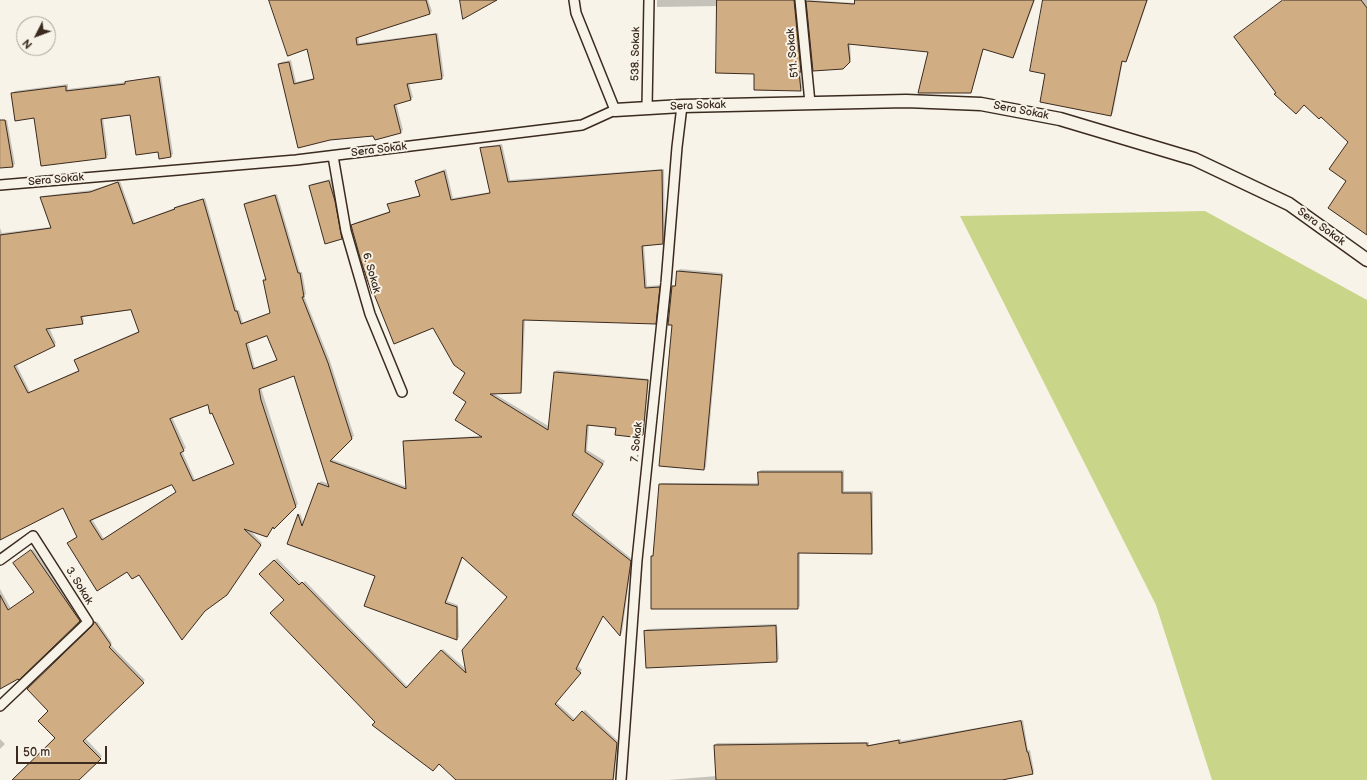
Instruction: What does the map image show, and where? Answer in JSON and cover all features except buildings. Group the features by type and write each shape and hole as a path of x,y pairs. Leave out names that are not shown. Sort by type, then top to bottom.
{"street":[{"path":"574,0 576,14 615,110"},
{"name":"538. Sokak","path":"647,108 649,0"},
{"name":"511. Sokak","path":"800,0 810,103"},
{"name":"Sera Sokak","path":"0,184 288,161 333,156 582,125 615,110 682,106 906,101 980,104 1060,119 1194,159 1288,204 1367,260"},
{"name":"7. Sokak","path":"621,780 636,560 666,283 677,147 682,106"},
{"name":"6. Sokak","path":"333,156 346,231 370,314 402,392"},
{"name":"3. Sokak","path":"0,560 33,536 88,622 0,706"}],"green space":[{"path":"1205,211 1367,300 1367,780 1212,780 1156,605 960,216"}]}
